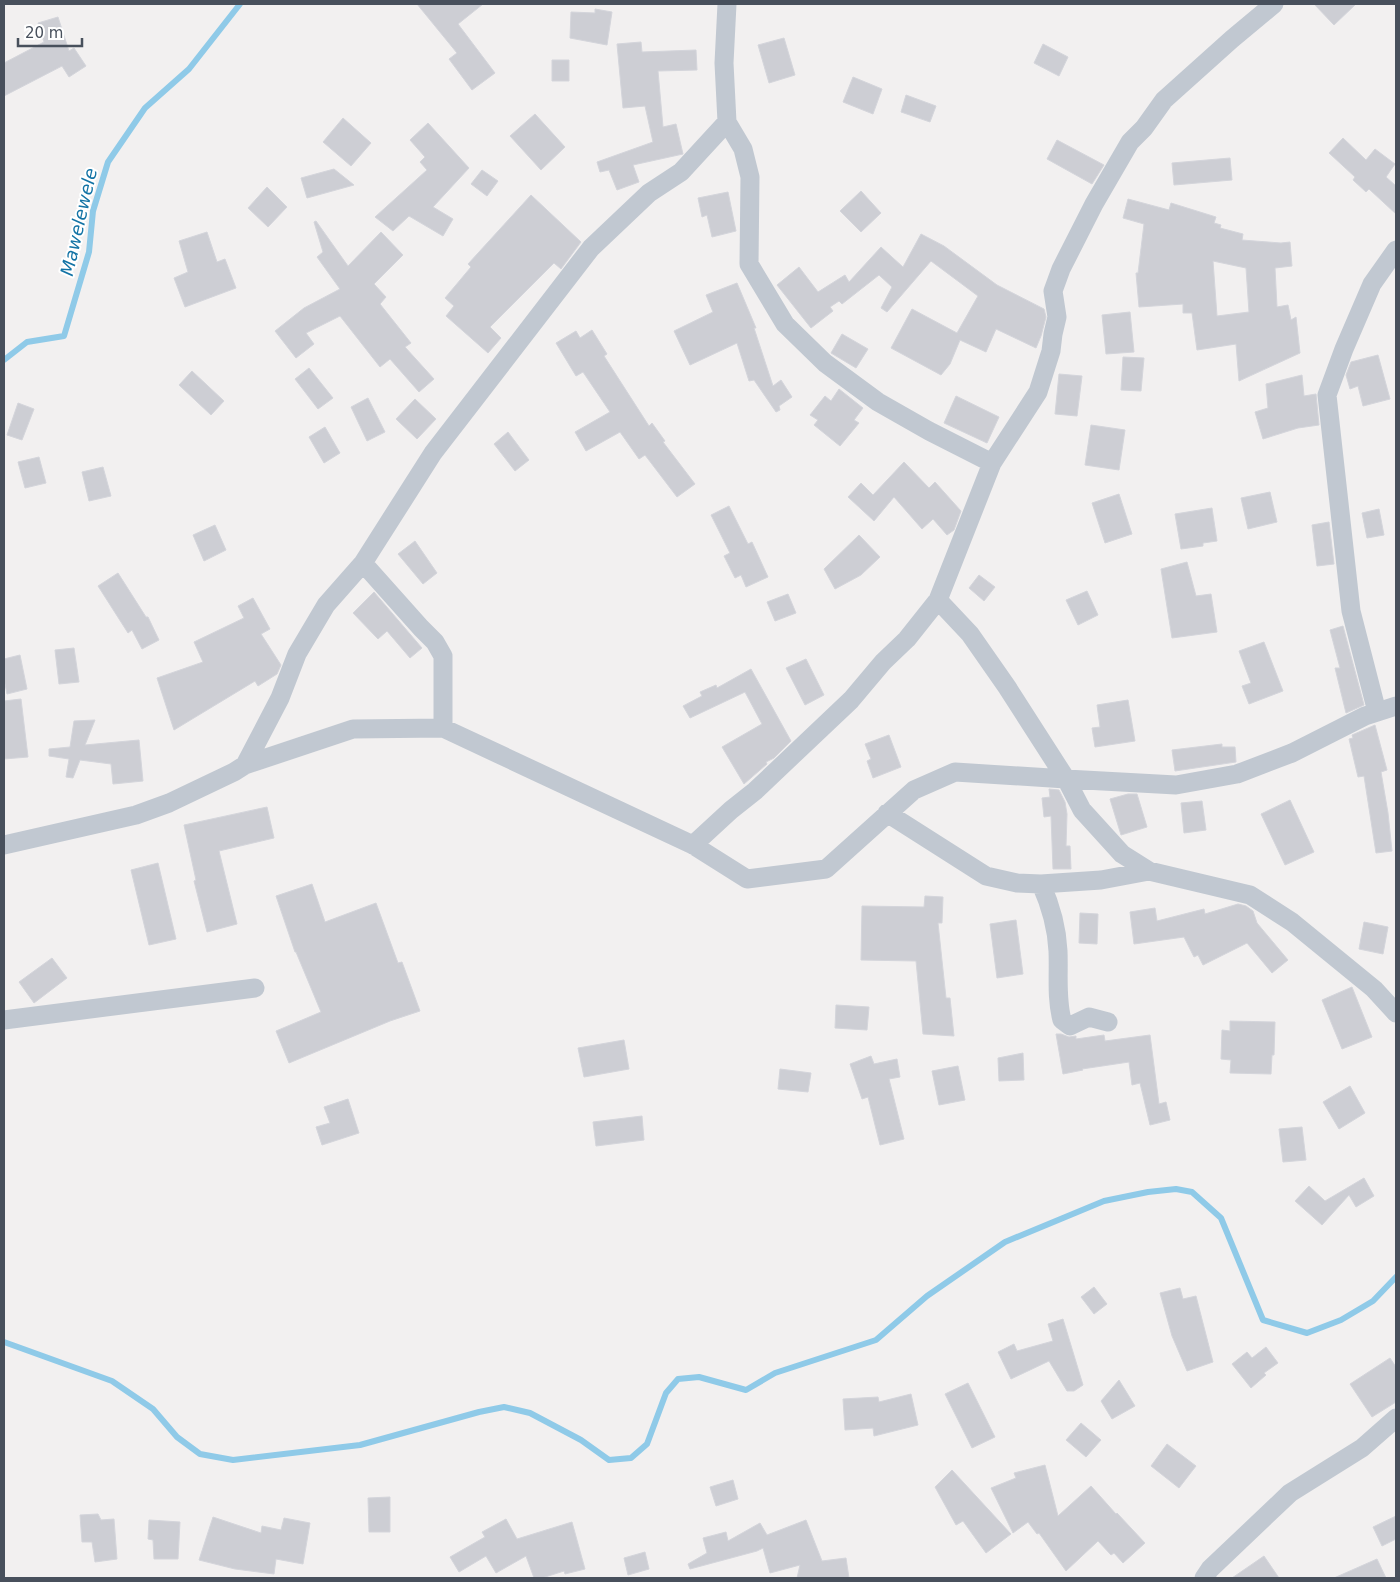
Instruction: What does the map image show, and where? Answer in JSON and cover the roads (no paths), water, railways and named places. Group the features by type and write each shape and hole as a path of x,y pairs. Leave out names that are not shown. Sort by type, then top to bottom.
{"street":[{"path":"727,4 724,63 726,122 743,149 750,178 749,264 785,324 825,363 878,402 929,431 992,463"},
{"path":"693,845 730,810 755,792 851,700 883,662 907,639 938,600 992,463 1038,392 1051,351 1058,317 1053,291 1061,269 1120,158 1130,142 1144,128 1164,100 1232,38 1274,4"},
{"path":"244,765 280,698 297,654 326,605 363,563 432,453 592,248 649,193 681,172 726,122"},
{"path":"1377,712 1351,611 1327,395 1344,349 1372,284 1396,250"},
{"path":"363,563 435,642 443,656 443,728"},
{"path":"938,600 970,634 1066,779 1082,810 1122,854 1149,871 1250,895 1292,922 1374,989 1396,1013"},
{"path":"4,845 136,815 169,803 234,772 244,765 353,730 443,728 693,845 747,879 826,869 914,790 955,772 1176,785 1237,774 1292,753 1365,716 1396,706"},
{"path":"887,814 986,876 1017,883 1040,884 1101,880 1149,871"},
{"path":"1040,884 1046,895 1052,916 1058,948 1058,999 1062,1020 1070,1026 1089,1017 1108,1022"},
{"path":"4,1020 256,988"},
{"path":"1204,1578 1210,1569 1290,1494 1362,1448 1396,1418"}],"waterway":[{"name":"Mawelewele","path":"4,360 27,342 64,336 89,252 93,211 108,162 145,108 189,69 240,4"},
{"path":"4,1342 112,1381 153,1409 177,1437 200,1454 233,1460 360,1445 479,1412 504,1407 530,1413 581,1440 609,1460 631,1458 647,1444 666,1393 678,1379 699,1377 746,1390 775,1373 876,1340 927,1296 1005,1242 1104,1201 1148,1192 1176,1189 1192,1192 1221,1218 1263,1320 1307,1333 1341,1320 1373,1301 1396,1277"}]}
